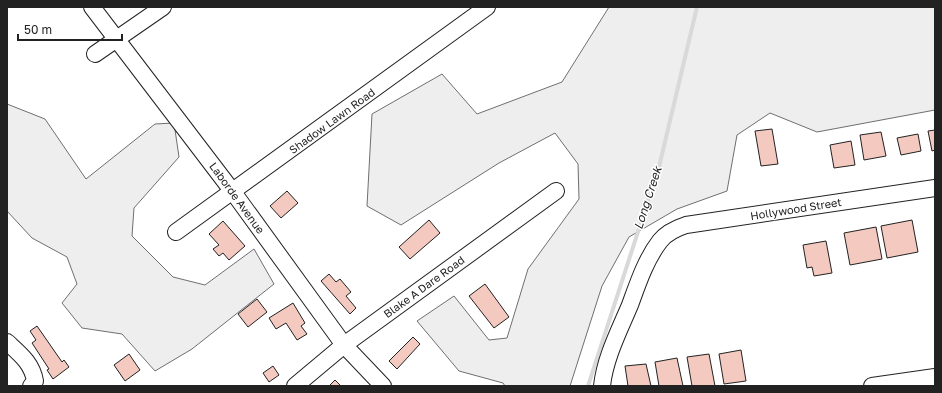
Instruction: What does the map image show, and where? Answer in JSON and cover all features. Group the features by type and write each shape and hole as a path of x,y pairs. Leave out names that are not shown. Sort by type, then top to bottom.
{"street":[{"name":"Laborde Avenue","path":"92,7 233,192 344,345 383,386"},
{"path":"95,54 116,38 163,7"},
{"name":"Shadow Lawn Road","path":"176,232 487,7"},
{"name":"Hollywood Street","path":"602,386 603,373 616,336 643,271 660,240 675,229 686,225 935,188"},
{"name":"Blake A Dare Road","path":"295,386 344,345 556,191"},
{"path":"7,342 23,356 33,371 35,381 31,386"},
{"path":"872,386 935,377"}],"shaded area":[{"path":"609,7 935,7 935,110 817,132 770,113 737,135 727,191 677,209 629,237 602,286 570,386 505,386 503,383 459,371 417,321 454,296 489,340 507,338 528,269 579,199 578,164 555,133 499,163 401,225 367,206 372,114 442,74 477,114 562,82"},
{"path":"7,104 45,119 86,179 155,124 174,123 179,157 134,208 132,236 173,277 205,285 254,249 274,284 192,349 155,371 122,334 82,328 62,303 77,284 67,257 32,238 7,211"}],"building":[{"path":"772,129 778,164 761,166 755,131"},
{"path":"935,130 935,150 932,151 928,131"},
{"path":"881,132 886,156 864,160 860,135"},
{"path":"918,134 921,151 901,155 897,138"},
{"path":"851,141 855,165 834,168 830,145"},
{"path":"287,191 298,203 281,218 270,206"},
{"path":"429,220 440,233 410,259 399,247"},
{"path":"912,220 918,252 887,258 881,226"},
{"path":"223,221 245,246 229,260 223,253 219,256 213,249 219,245 209,234"},
{"path":"876,227 882,259 850,265 844,233"},
{"path":"826,241 832,273 814,276 812,267 807,268 803,245"},
{"path":"329,274 336,282 340,279 351,292 346,296 356,308 350,314 321,281"},
{"path":"485,284 509,317 494,328 469,296"},
{"path":"257,299 267,312 248,327 238,314"},
{"path":"293,303 305,323 301,326 307,334 297,340 286,323 276,329 269,318"},
{"path":"37,326 62,362 64,360 69,367 53,379 47,370 49,369 32,343 36,340 30,331"},
{"path":"413,337 420,344 397,369 389,361"},
{"path":"741,350 746,381 724,384 719,354"},
{"path":"129,354 140,370 125,381 114,365"},
{"path":"709,354 715,386 692,386 687,357"},
{"path":"677,358 683,386 659,386 655,362"},
{"path":"646,364 651,386 628,386 625,366"},
{"path":"273,366 279,375 269,382 263,373"},
{"path":"335,380 341,386 329,386"}],"waterway":[{"name":"Long Creek","path":"588,386 659,167 697,7"}]}
